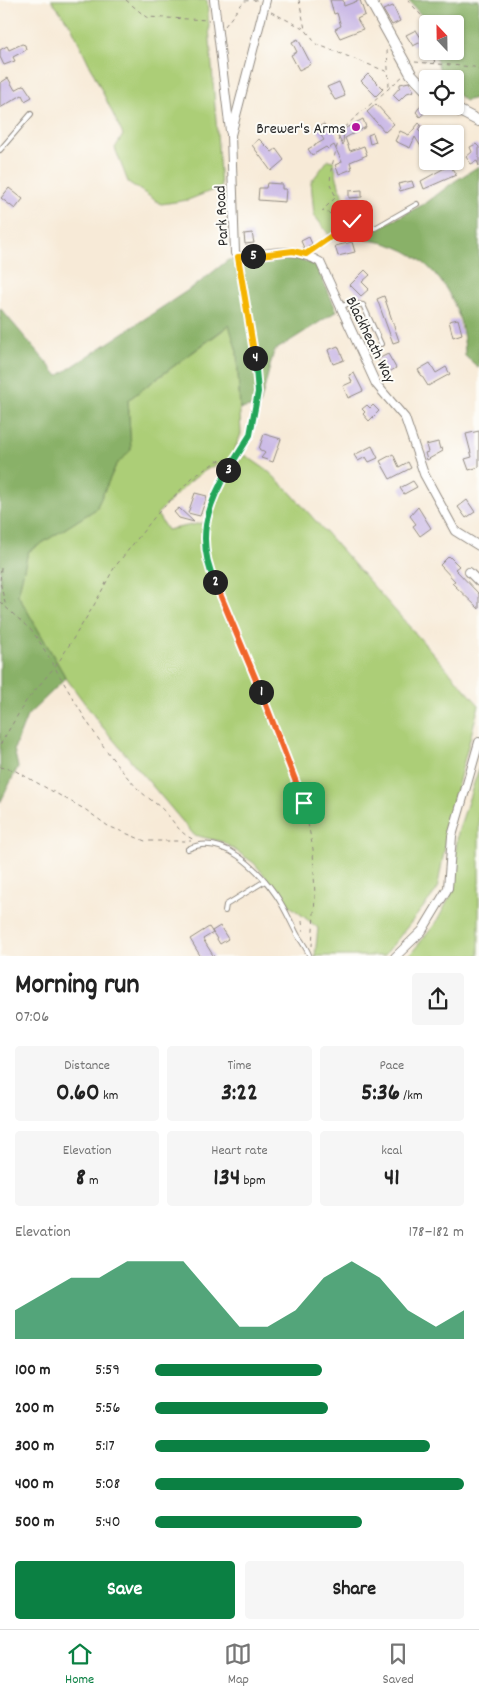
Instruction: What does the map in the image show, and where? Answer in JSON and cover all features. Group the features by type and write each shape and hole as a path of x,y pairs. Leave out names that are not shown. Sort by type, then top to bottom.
{"main road":[{"path":"370,0 410,74 419,83"},
{"path":"464,113 479,121"}],"street":[{"path":"214,0 230,135"},
{"name":"Park Road","path":"238,257 236,253 230,135 266,2"},
{"path":"238,257 293,251 306,254"},
{"name":"Blackheath Way","path":"306,254 320,262 376,384 405,418 424,474 455,531 479,546"},
{"path":"469,572 479,582"},
{"path":"394,956 422,931 448,888 452,836 479,742"}],"lane":[{"path":"0,150 31,114"},
{"path":"306,254 333,235 355,228 375,228 417,204"},
{"path":"341,307 349,303 363,305 381,344"},
{"path":"188,849 198,842 209,843 236,856 265,881 277,896 310,956"},
{"path":"225,911 226,905 265,881"}],"path":[{"path":"126,0 146,17 216,20"},
{"path":"299,0 306,29 316,44 388,72"},
{"path":"408,0 421,15"},
{"path":"217,34 220,36 230,18 244,1 266,2 271,13 306,29"},
{"path":"386,46 389,87"},
{"path":"434,60 435,66"},
{"path":"404,62 435,66 474,67 479,70"},
{"path":"355,228 352,221 322,211 336,196 330,184 333,158 341,130 404,76"},
{"name":"Park Road","path":"238,257 254,347 258,392 250,435 215,493 204,523 207,565 270,712 304,803 313,849 315,896 312,948"},
{"path":"0,745 26,701 54,667 94,607 114,568 157,514 192,478 217,461 235,458"},
{"path":"1,568 0,582 6,607"},
{"path":"0,602 33,632 89,727 124,773 140,791 161,808 185,836 198,842"},
{"path":"0,767 14,770 86,810 108,826 145,841 198,842"}],"green space":[{"path":"51,0 207,0 221,187 188,200 161,204 128,182 115,148 123,135 71,26"},
{"path":"408,0 479,0 479,97 465,101 464,70 440,70 436,60 464,60 464,15 421,15"},
{"path":"328,160 334,161 342,195 358,226 330,236 314,215 311,182"},
{"path":"479,166 479,368 465,356 464,338 454,303 434,273 421,261 405,251 388,244 330,236 358,226 376,229 426,203"},
{"path":"291,257 315,264 337,311 274,351 260,405 240,409 237,352 229,325 128,400 131,450 116,465 96,509 28,552 18,595 66,678 27,716 14,749 18,767 0,803 0,308 58,376 199,283 228,260"},
{"path":"230,325 237,352 241,434 230,461 209,468 190,481 157,514 167,530 207,522 227,477 238,461 245,455 268,471 290,492 479,705 453,803 437,890 384,956 315,956 318,928 289,905 254,863 223,842 194,835 100,724 66,678 18,595 28,552 96,509 116,465 131,450 128,400"},
{"path":"479,768 479,956 409,956 436,923 451,895 458,832"}],"building":[{"path":"330,0 343,0 344,6 360,0 365,15 357,19 363,29 340,38 335,29 341,26 337,13 334,14"},
{"path":"393,6 400,21 392,25 383,10"},
{"path":"416,30 419,35 419,43 413,46 406,35"},
{"path":"298,39 311,64 299,70 291,55 297,52 292,42"},
{"path":"22,44 25,45 26,50 13,57 15,61 4,65 0,57 0,50 7,46 9,50"},
{"path":"368,74 383,89 376,96 361,81"},
{"path":"8,78 15,90 24,85 32,97 25,101 22,95 0,108 0,83"},
{"path":"339,82 345,96 335,100 327,87"},
{"path":"409,82 414,91 407,93 399,101 393,95 400,87 400,84"},
{"path":"376,104 394,124 385,132 367,112"},
{"path":"363,119 366,127 345,138 350,151 364,146 367,155 350,162 352,169 339,174 335,165 342,162 334,145 312,155 308,149 324,140 316,128 324,124 328,130 332,127 343,145 344,129"},
{"path":"419,123 421,125 419,125 418,130 419,143 415,137 410,148 395,141 400,131 409,135"},
{"path":"373,133 376,142 370,144 368,135"},
{"path":"259,139 272,152 276,149 284,160 271,171 252,145"},
{"path":"476,144 479,147 479,166 477,161 471,164 466,157 472,152 470,147"},
{"path":"441,170 453,170 456,175 424,189 421,181"},
{"path":"412,181 414,187 400,191 398,184"},
{"path":"267,183 282,184 282,189 286,189 285,202 258,200 259,188 266,188"},
{"path":"9,188 23,199 15,209 1,198"},
{"path":"362,190 362,197 349,198 349,191"},
{"path":"252,233 254,243 245,244 244,234"},
{"path":"309,237 312,244 304,248 301,241"},
{"path":"352,242 355,252 338,256 335,246"},
{"path":"365,270 370,275 362,282 369,289 361,296 350,285"},
{"path":"384,296 399,341 393,343 377,299"},
{"path":"458,319 462,334 453,337 449,321"},
{"path":"338,346 344,360 333,364 328,350"},
{"path":"388,354 396,368 386,374 378,359"},
{"path":"430,363 436,373 446,367 450,374 428,386 418,370"},
{"path":"354,373 363,391 348,398 343,386 352,382 349,375"},
{"path":"367,405 370,408 373,405 379,411 369,421 363,414 365,412 362,409"},
{"path":"479,431 479,467 469,470 465,459 472,457 466,434"},
{"path":"264,434 281,439 273,462 261,458 265,453 259,449"},
{"path":"438,442 440,449 442,448 443,451 427,460 425,453 428,452 426,445"},
{"path":"372,446 378,458 369,462 366,457 358,461 354,455"},
{"path":"393,454 399,467 408,462 411,468 390,479 380,461"},
{"path":"413,481 417,487 404,494 400,488"},
{"path":"195,493 207,496 200,516 188,513"},
{"path":"467,500 475,512 466,518 458,507"},
{"path":"418,507 431,528 420,536 413,526 416,524 410,516"},
{"path":"179,508 194,522 179,518 174,512"},
{"path":"449,556 459,566 455,569 479,594 479,609 452,583 455,581 440,565"},
{"path":"220,926 228,939 220,944 212,931"},
{"path":"209,927 213,933 203,939 213,956 200,956 190,939"}],"place":[{"name":"Brewer's Arms","path":"356,127"}],"route":[{"path":"304,803 270,712 207,565 204,523 215,493 250,435 258,392 254,347 238,257 293,251 306,254 333,235 355,228 352,221"}]}
